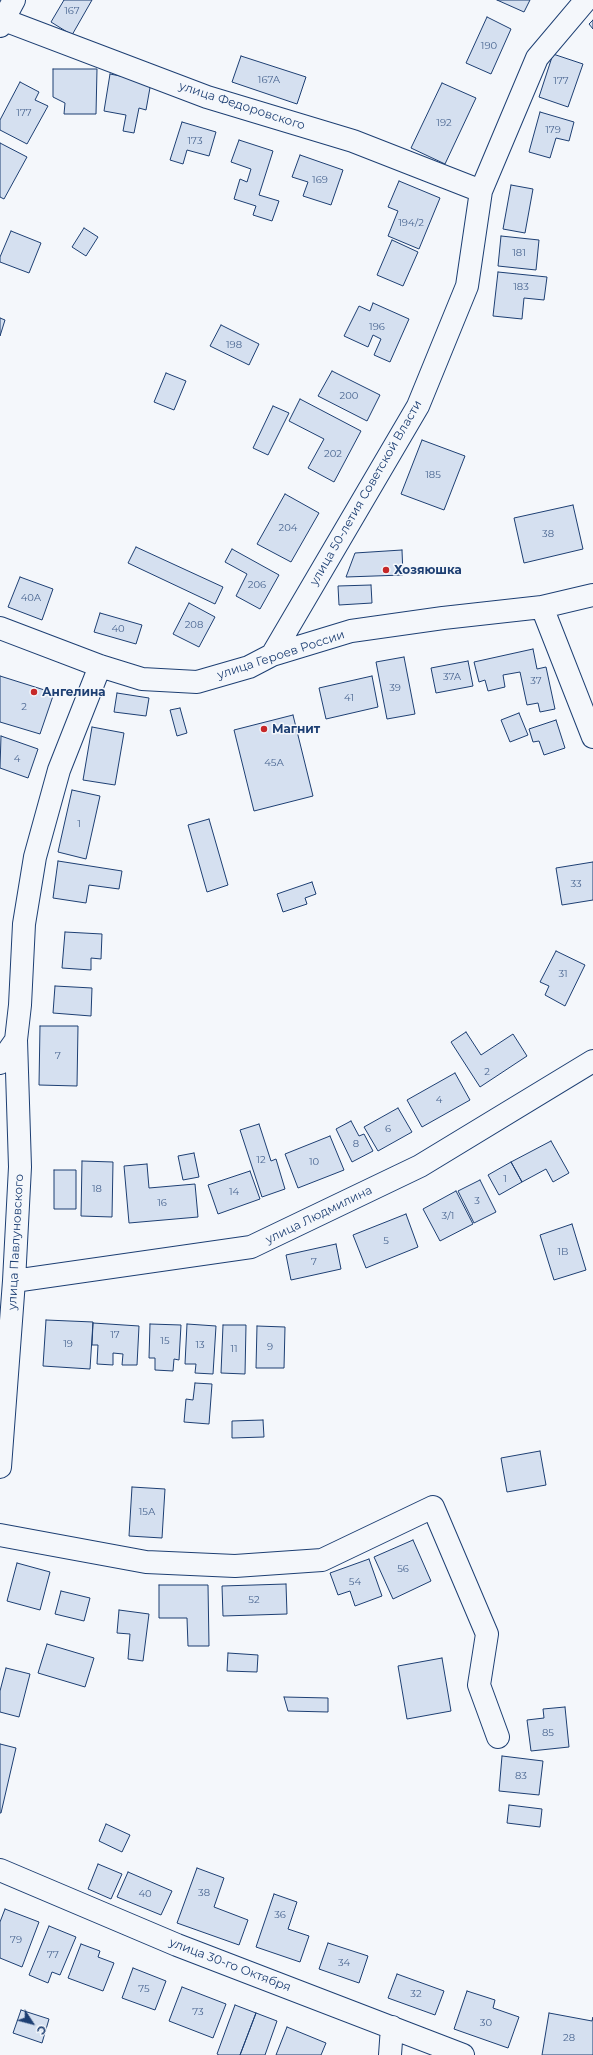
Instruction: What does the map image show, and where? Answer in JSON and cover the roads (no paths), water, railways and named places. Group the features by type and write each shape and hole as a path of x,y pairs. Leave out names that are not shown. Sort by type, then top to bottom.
{"street":[{"path":"2,23 14,0"},
{"name":"улица 50-летия Советской Власти","path":"272,655 418,406 467,286 481,191 537,58 586,0"},
{"name":"улица Федоровского","path":"2,23 207,97 353,141 481,191"},
{"name":"улица Героев России","path":"0,628 100,666 142,679 197,682 249,667 272,655 351,631 443,618 542,608 593,595"},
{"path":"542,608 593,737"},
{"name":"улица Павлуновского","path":"0,1467 5,1329 14,1281 20,1167 16,1040 20,1005 24,924 35,857 59,770 100,666"},
{"name":"улица Павлуновского","path":"0,1063 16,1040"},
{"name":"улица Людмилина","path":"14,1281 251,1248 420,1166 593,1062"},
{"path":"0,1535 146,1562 235,1566 322,1560 433,1507 487,1634 479,1685 498,1737"},
{"name":"улица 30-го Октября","path":"0,1870 177,1945 463,2055"},
{"path":"390,2055 392,2027"}],"place":[{"name":"Хозяюшка","path":"386,570"},
{"name":"Ангелина","path":"34,692"},
{"name":"Магнит","path":"264,729"}]}
